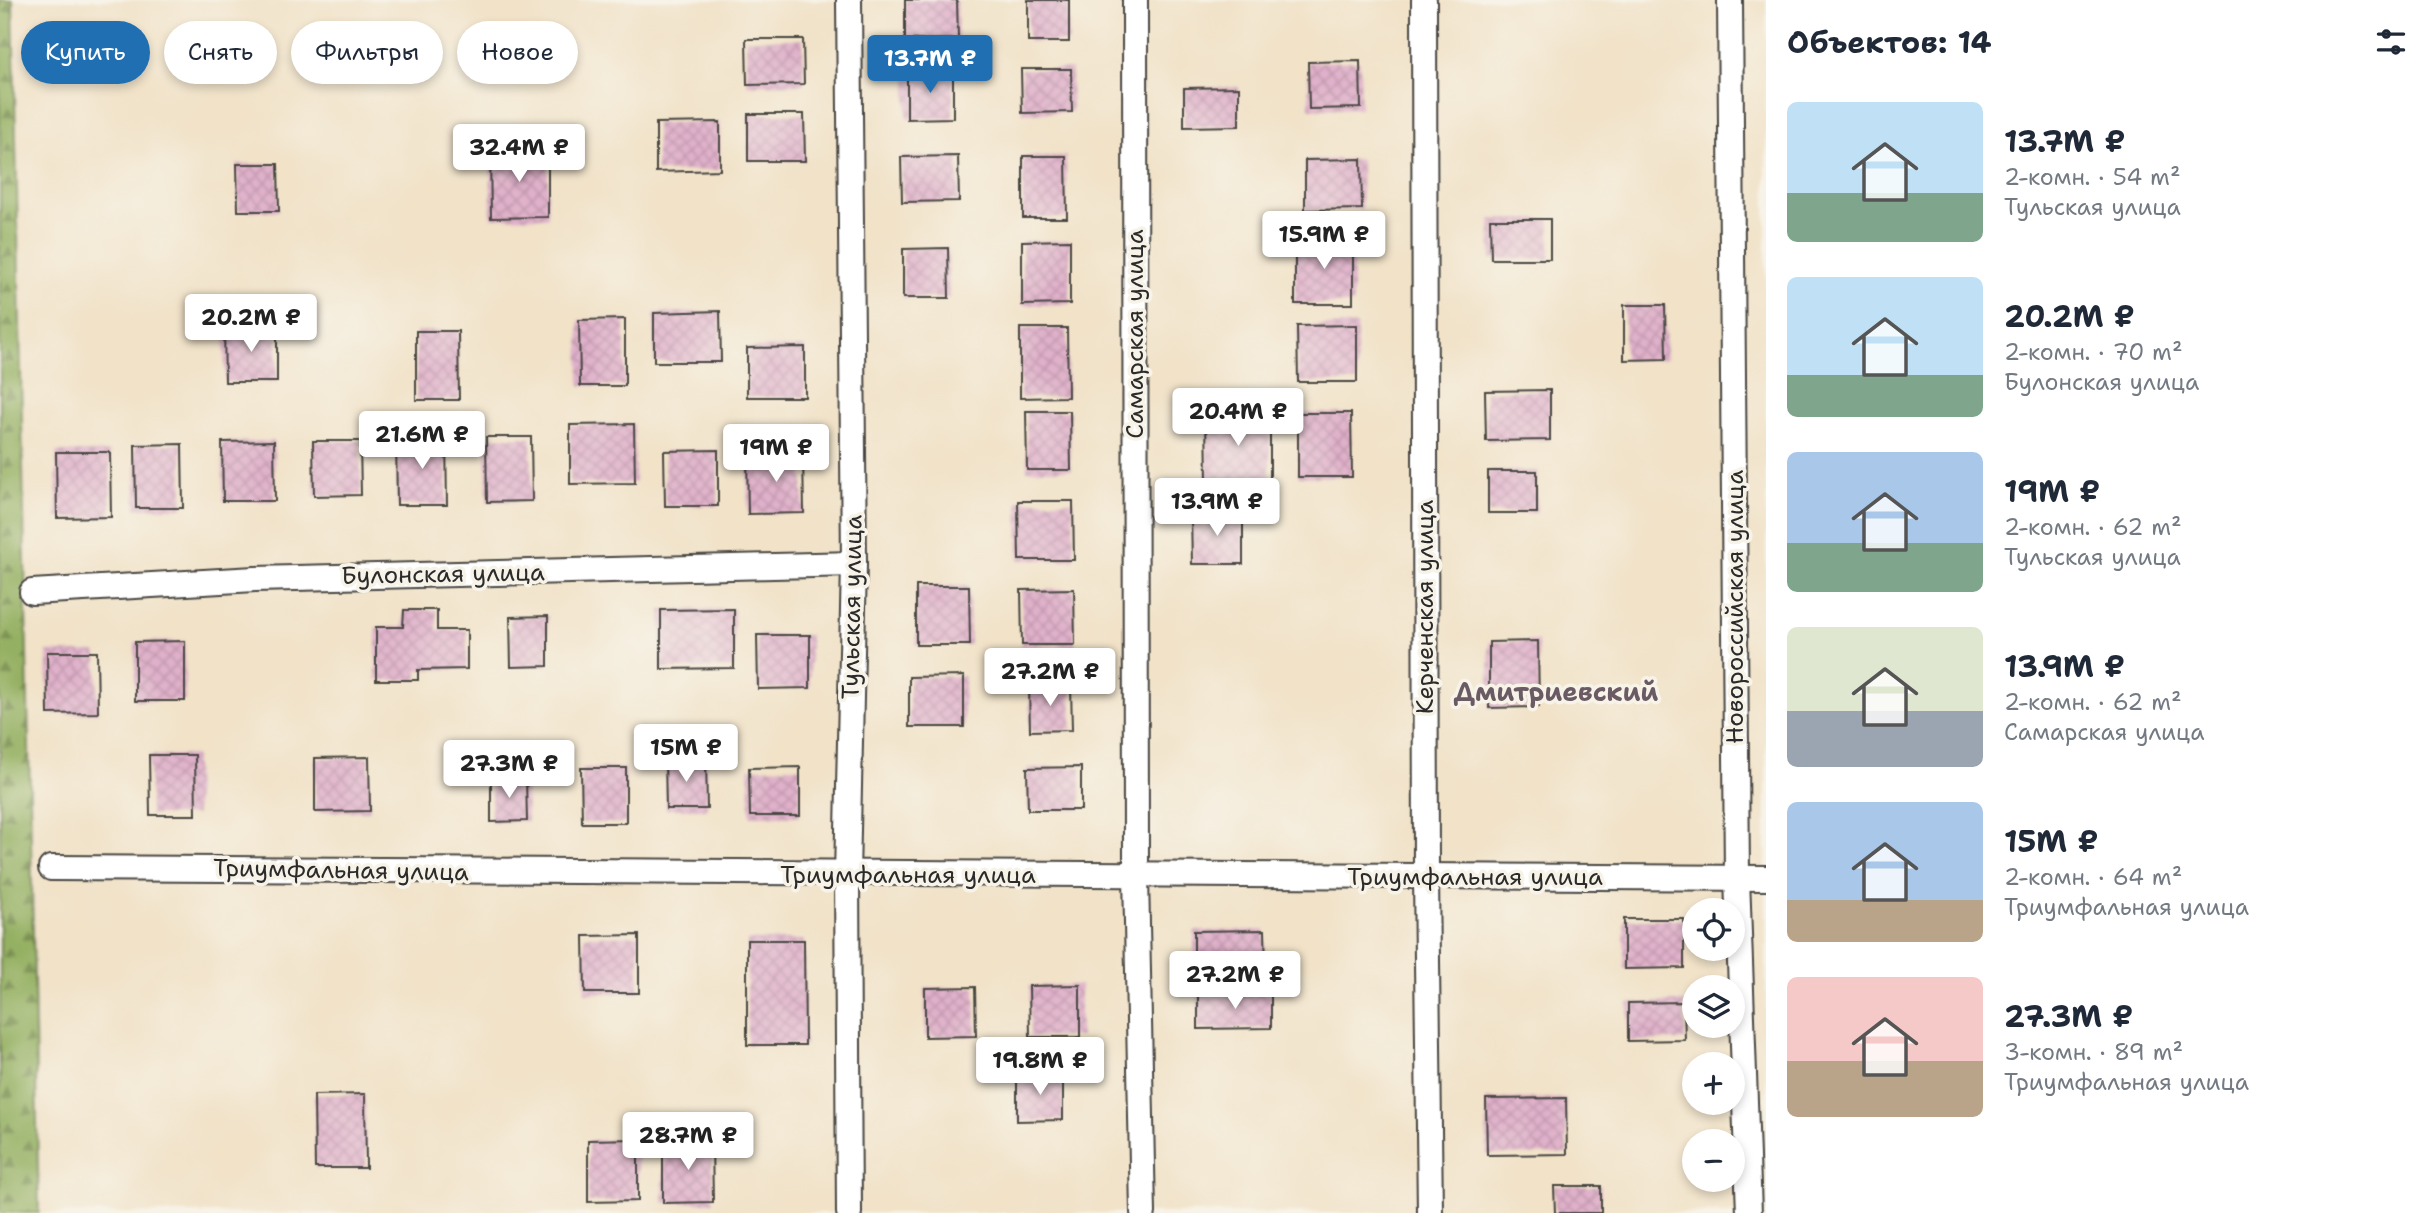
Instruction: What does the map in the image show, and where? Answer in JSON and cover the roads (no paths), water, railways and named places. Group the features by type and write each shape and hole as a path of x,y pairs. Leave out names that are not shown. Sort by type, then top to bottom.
{"street":[{"name":"Тульская улица","path":"849,0 854,564 847,875 849,1213"},
{"name":"Самарская улица","path":"1135,0 1136,876 1143,1213"},
{"name":"Керченская улица","path":"1424,0 1426,877 1430,1213"},
{"name":"Новороссийская улица","path":"1730,0 1737,878 1749,1213"},
{"name":"Булонская улица","path":"32,592 255,579 854,564"},
{"name":"Триумфальная улица","path":"51,868 847,875 1766,878"}],"district":[{"name":"Дмитриевский","path":"1556,691"}]}
